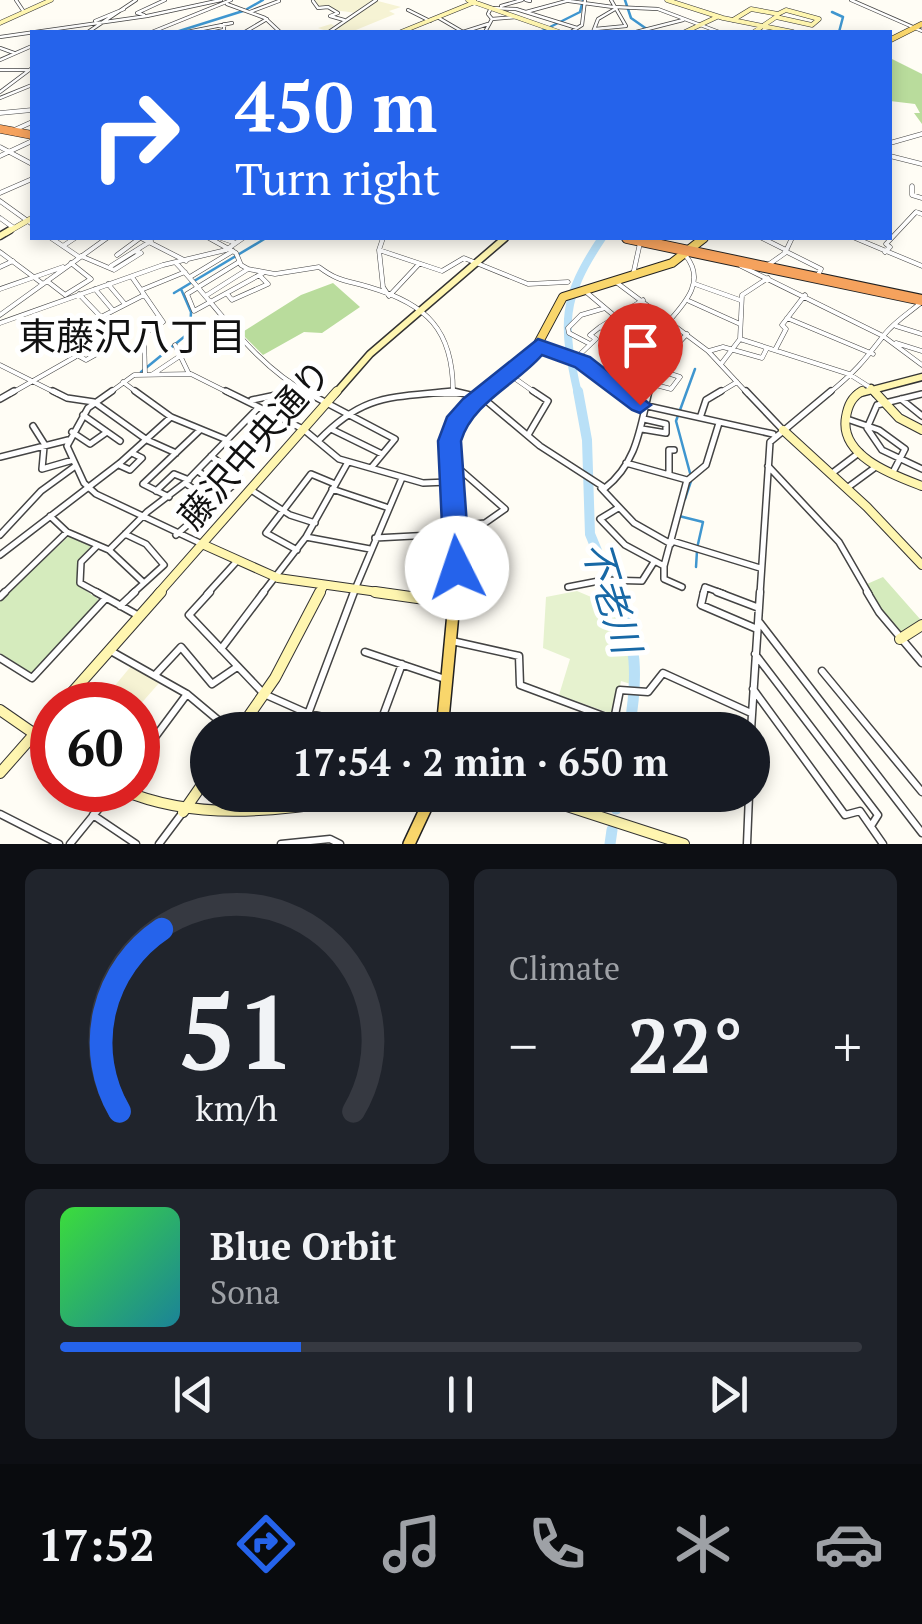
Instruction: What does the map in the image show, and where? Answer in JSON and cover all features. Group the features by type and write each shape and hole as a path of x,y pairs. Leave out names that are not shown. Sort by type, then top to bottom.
{"highway":[{"path":"2,131 30,138"},
{"path":"645,240 691,254 922,300"},
{"path":"691,254 818,275 922,300"}],"main road":[{"path":"892,39 922,27"},
{"path":"443,712 454,603 455,530 448,460 455,422 538,346 566,287 583,289 634,275 691,254 702,240"},
{"path":"409,844 424,812"}],"street":[{"path":"16,0 24,12"},
{"path":"0,24 51,0"},
{"path":"91,30 136,0"},
{"path":"147,16 137,13 165,0"},
{"path":"157,30 231,0"},
{"path":"332,30 376,0"},
{"path":"490,8 528,0 534,7"},
{"path":"492,18 516,17 534,7 570,0 614,8 664,10 713,30"},
{"path":"611,0 626,27 632,30"},
{"path":"641,0 644,8"},
{"path":"666,0 717,17 783,30"},
{"path":"851,0 914,28"},
{"path":"56,30 212,1 266,19 278,30"},
{"path":"250,12 279,1"},
{"path":"314,1 318,8 338,12 330,16 347,20"},
{"path":"407,30 475,1 553,30"},
{"path":"574,30 582,24 585,2"},
{"path":"500,6 588,30"},
{"path":"490,8 488,14 492,18"},
{"path":"593,30 598,19 614,8"},
{"path":"69,30 124,9"},
{"path":"733,20 751,9 778,14 786,10 819,19 812,25 776,17 757,30"},
{"path":"408,10 430,22"},
{"path":"689,30 717,17"},
{"path":"438,18 459,30"},
{"path":"486,30 492,18"},
{"path":"248,30 266,19"},
{"path":"644,30 686,20"},
{"path":"196,30 232,23"},
{"path":"224,24 224,30"},
{"path":"469,30 488,24"},
{"path":"98,26 107,30"},
{"path":"601,30 626,27"},
{"path":"1,41 30,35"},
{"path":"1,41 14,54"},
{"path":"0,60 30,47"},
{"path":"0,70 30,70"},
{"path":"30,71 0,98 0,111 30,112"},
{"path":"0,98 30,87"},
{"path":"19,91 30,96"},
{"path":"2,131 30,123"},
{"path":"892,142 922,134"},
{"path":"0,156 30,139"},
{"path":"0,148 12,150 30,163"},
{"path":"892,156 922,164"},
{"path":"0,192 30,180"},
{"path":"912,186 912,195 922,198"},
{"path":"0,201 30,220"},
{"path":"892,240 916,212 922,214"},
{"path":"0,218 14,228"},
{"path":"0,236 30,221"},
{"path":"54,240 114,270 141,253 135,251 158,240"},
{"path":"63,246 72,240"},
{"path":"0,314 104,240"},
{"path":"117,255 137,240"},
{"path":"146,240 186,261"},
{"path":"212,240 235,254 248,269"},
{"path":"227,240 236,244"},
{"path":"240,240 235,254 188,294 194,311 266,271"},
{"path":"382,240 379,250 383,287 389,296"},
{"name":"藤沢中央通り","path":"81,682 370,354 503,240"},
{"path":"634,275 642,240"},
{"path":"766,240 821,269 818,275"},
{"path":"791,240 786,251 760,267 768,278 886,338 922,364"},
{"path":"859,240 922,266"},
{"path":"885,252 892,240"},
{"path":"379,250 442,271 464,258 530,285 566,287"},
{"path":"0,323 176,262 235,254"},
{"path":"0,399 78,355 101,317 112,309 142,292 235,254"},
{"path":"670,320 695,284 691,254"},
{"path":"2,255 68,297"},
{"path":"186,273 204,257"},
{"path":"0,267 13,261"},
{"path":"176,262 214,303 228,326 300,390 396,439 371,468"},
{"path":"0,290 70,264"},
{"path":"68,297 90,279 70,264"},
{"path":"389,296 419,264"},
{"path":"206,295 248,269 278,274 319,266 339,282 365,286 430,314 451,352 453,391"},
{"path":"131,276 163,322 144,334 148,374"},
{"path":"228,295 232,300 268,284 259,276"},
{"path":"740,300 768,278"},
{"path":"614,280 708,352 779,432 847,488 922,565"},
{"path":"108,284 124,302"},
{"path":"695,284 740,300"},
{"path":"95,289 112,309"},
{"path":"583,289 616,318"},
{"path":"79,294 101,317"},
{"path":"775,350 787,318 805,294"},
{"path":"569,355 590,344 596,339 590,335 642,300"},
{"path":"687,300 740,324"},
{"path":"720,364 740,339 740,300"},
{"path":"751,712 767,464 779,432 852,376 922,300"},
{"path":"590,344 568,332 568,328 581,315 605,308"},
{"path":"787,318 873,354"},
{"path":"895,326 922,334"},
{"path":"78,355 86,360 111,346 93,328"},
{"path":"600,328 680,377 670,390 652,384"},
{"path":"600,488 614,482 626,463 642,428 658,366 687,334"},
{"path":"886,338 922,351"},
{"path":"740,339 852,376 871,388 905,422 922,430"},
{"path":"223,350 243,340"},
{"path":"175,345 189,374"},
{"path":"538,346 569,355 647,408 677,410 745,431 779,432"},
{"path":"708,352 724,346 762,358 767,348"},
{"path":"0,457 44,447 70,436 94,402 123,382 148,374 180,356"},
{"path":"638,362 658,366"},
{"path":"0,364 67,398 94,402 147,440 176,453"},
{"path":"599,374 605,369 618,374"},
{"path":"148,374 189,374 303,430 348,462 424,482 450,482"},
{"path":"510,375 548,401 528,435"},
{"path":"922,376 871,388 854,397 844,418 846,434 860,452 877,466 922,486"},
{"path":"123,382 171,417 227,440"},
{"path":"628,382 650,392"},
{"path":"700,416 706,400 737,382"},
{"path":"249,401 300,390"},
{"path":"318,441 344,414 382,398 453,391 480,397 600,488 634,523 672,542 761,569"},
{"path":"921,396 874,408 867,426 871,439 900,462 922,469"},
{"path":"901,399 922,416"},
{"path":"109,550 142,517 187,482 259,406"},
{"path":"83,415 120,442"},
{"path":"0,555 132,453 171,417"},
{"path":"844,418 867,426 905,449 892,474"},
{"path":"642,428 666,433 666,424 644,419"},
{"path":"626,463 688,480 698,477 712,457 720,423"},
{"path":"34,426 44,447 42,469 74,463"},
{"path":"169,496 144,484 201,429"},
{"path":"330,429 382,454"},
{"path":"70,436 90,444 107,432"},
{"path":"70,436 74,463 88,487 176,536 278,578 454,603"},
{"path":"670,476 669,450 674,450"},
{"path":"831,474 860,452"},
{"path":"176,536 240,479 211,456"},
{"path":"376,538 455,530 485,523 506,509 448,460"},
{"path":"222,649 306,537 348,462"},
{"path":"0,535 74,463"},
{"path":"767,464 839,542 879,612 922,663"},
{"path":"847,488 877,466"},
{"path":"198,471 224,491"},
{"path":"156,490 174,474 211,501"},
{"path":"297,550 266,533 310,474 386,507"},
{"path":"310,712 386,507 403,477"},
{"path":"682,587 664,579 664,566 688,480"},
{"path":"250,490 281,510 314,523"},
{"path":"618,508 600,519 618,540 664,566"},
{"path":"50,516 66,532 109,550 143,582"},
{"path":"12,526 24,536"},
{"path":"0,597 66,532"},
{"path":"120,606 164,565 146,544 125,534"},
{"path":"306,537 370,550"},
{"path":"97,546 81,562 80,583 139,616"},
{"path":"238,561 189,615 264,694 304,712"},
{"path":"568,587 604,580 642,581 654,562"},
{"path":"252,712 324,585"},
{"path":"759,608 705,586 701,605 758,625 922,834"},
{"path":"0,658 32,678 106,598"},
{"path":"900,639 922,625"},
{"path":"449,640 519,656 520,685 593,712"},
{"path":"155,675 181,647 212,684 238,667"},
{"path":"109,650 187,694 208,712"},
{"path":"365,652 445,679"},
{"path":"756,654 878,815 871,826"},
{"path":"384,712 402,664"},
{"path":"822,671 922,792"},
{"path":"616,712 620,690 645,692 654,688 659,676 670,674 747,712"},
{"path":"753,689 845,815 860,810 883,844"},
{"path":"160,730 187,694"},
{"path":"0,710 30,732"},
{"path":"0,773 30,739"},
{"path":"158,844 190,802"},
{"path":"160,806 183,812 240,812"},
{"path":"70,844 96,812"},
{"path":"579,812 656,840 684,844"},
{"path":"747,844 748,812"},
{"path":"0,814 59,844"},
{"path":"93,815 136,844"},
{"path":"912,820 922,815"},
{"path":"282,844 330,839 340,844"}],"shaded area":[{"path":"315,0 374,0 401,7 389,11 395,14 356,30 318,28 331,24 338,28 356,13 319,8"},
{"path":"132,665 160,682 118,682"}],"green space":[{"path":"892,59 922,74 922,124 914,113 920,113 915,104 892,101"},
{"path":"333,283 360,307 322,333 304,332 263,355 241,333 301,295"},
{"path":"71,534 92,545 79,561 78,585 98,599 97,603 32,675 0,653 0,600"},
{"path":"883,577 920,619 901,635 878,607 867,584"},
{"path":"577,591 622,610 634,651 634,685 621,681 616,712 559,695 570,659 543,648 546,597"}],"waterway":[{"path":"247,9 263,0"},
{"path":"544,30 580,12 583,0"},
{"path":"625,0 631,18 648,30"},
{"path":"182,30 243,11"},
{"name":"不老川","path":"832,12 843,17 840,30"},
{"path":"174,293 263,240"},
{"name":"不老川","path":"578,394 569,349 569,313 579,278 601,240"},
{"path":"141,372 190,332 191,312 181,289"},
{"path":"690,473 676,421 695,369"},
{"name":"不老川","path":"578,391 587,440 590,534 615,594"},
{"path":"685,499 691,481"},
{"path":"679,516 703,522 698,544"},
{"path":"696,567 697,551"},
{"name":"不老川","path":"614,592 632,643 632,712"},
{"name":"不老川","path":"610,844 612,830"}],"district":[{"name":"東藤沢八丁目","path":"132,336"}],"route":[{"path":"457,568 449,441 458,416 471,404 517,370 538,346 583,362 640,405"}]}
